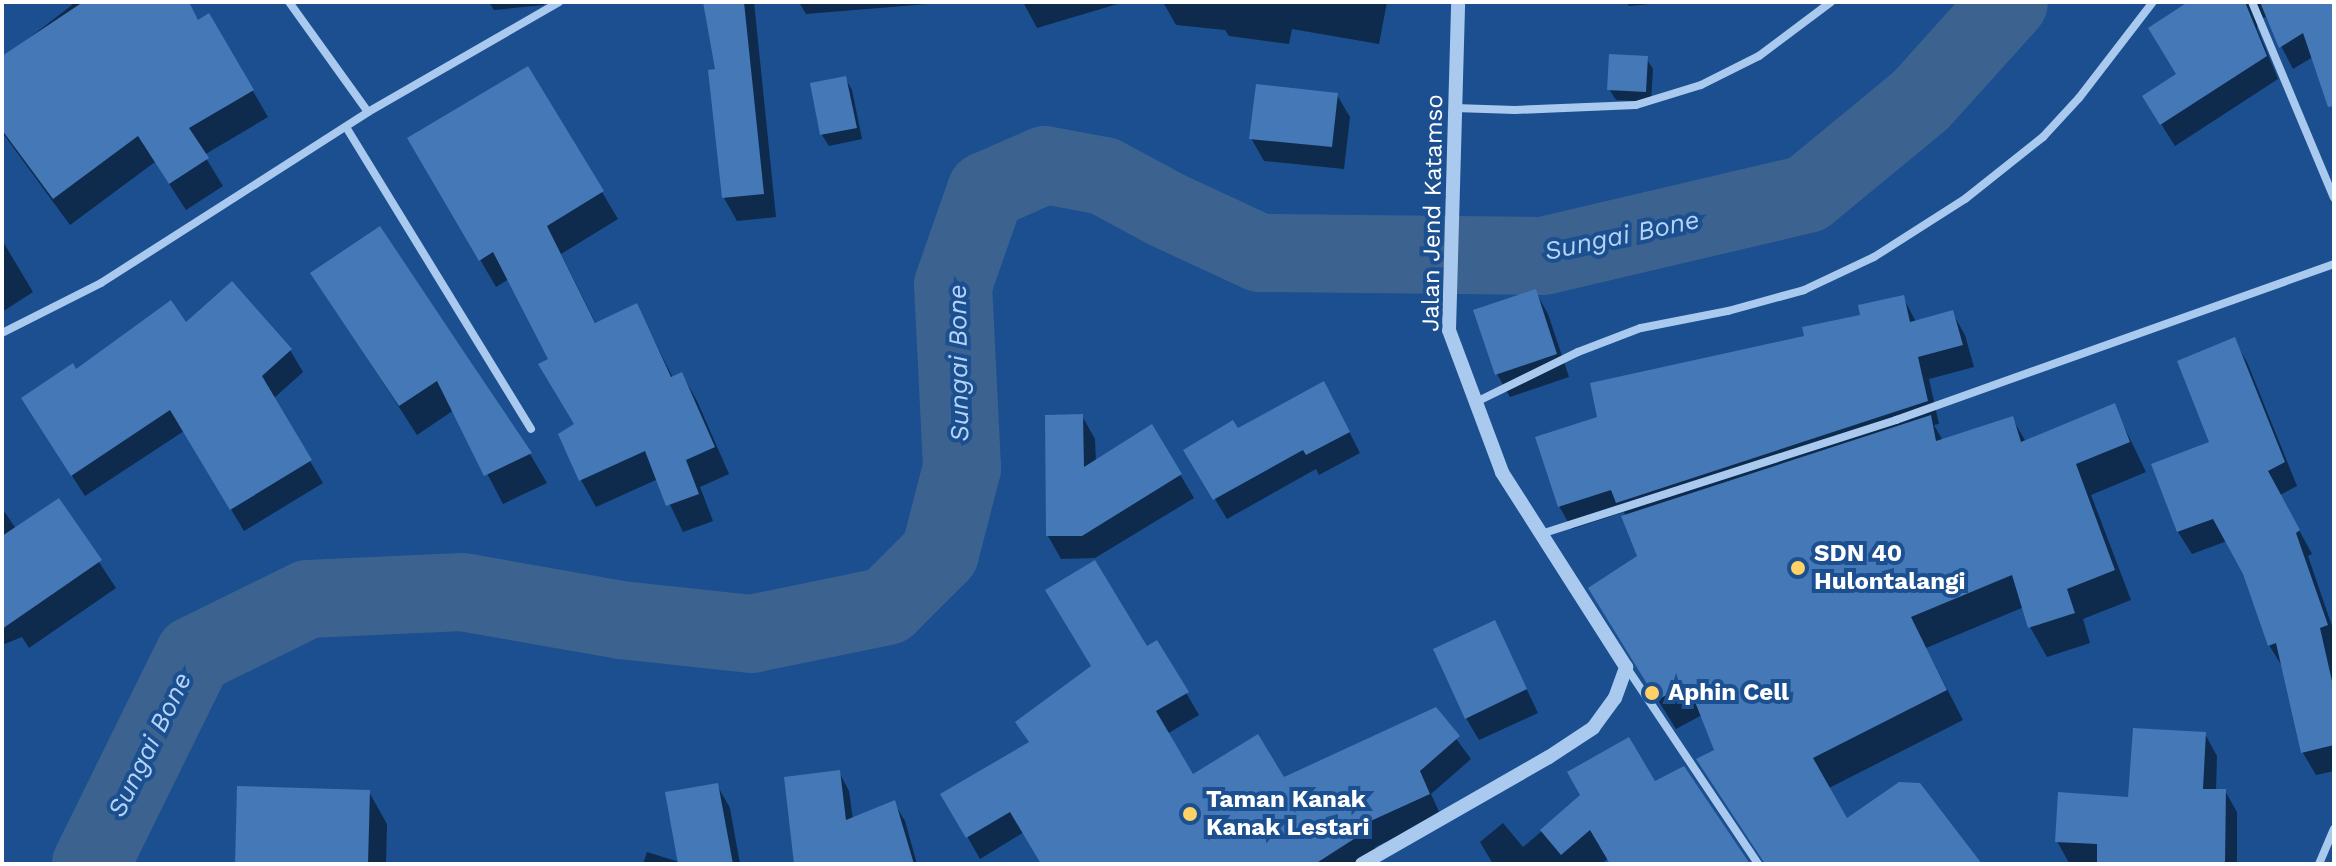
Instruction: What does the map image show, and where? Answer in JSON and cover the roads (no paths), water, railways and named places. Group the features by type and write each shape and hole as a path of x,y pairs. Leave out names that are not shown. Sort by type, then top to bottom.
{"street":[{"path":"289,2 368,112"},
{"path":"2,333 101,283 368,112 559,2"},
{"name":"Jalan Jend Katamso","path":"1458,2 1449,330 1502,472 1626,667"},
{"path":"1455,108 1515,110 1636,105 1701,85 1759,56 1831,2"},
{"path":"1474,403 1578,352 1641,328 1728,311 1804,290 1874,257 1965,199 2043,137 2079,98 2153,2"},
{"path":"2252,2 2334,198"},
{"path":"346,127 531,429"},
{"path":"1540,534 1896,420 2213,310 2334,264"},
{"path":"1362,864 1549,757 1593,728 1615,698 1626,667"},
{"path":"1626,667 1758,864"},
{"path":"2319,864 2334,829"}],"waterway":[{"name":"Sungai Bone","path":"91,864 194,655 308,599 462,592 621,620 751,634 887,606 940,553 962,468 953,285 986,191 1045,165 1104,176 1165,209 1260,253 1543,256 1807,194 1920,101 2009,2"}],"place":[{"name":"SDN 40 Hulontalangi","path":"1798,568"},
{"name":"Aphin Cell","path":"1652,693"},
{"name":"Taman Kanak Kanak Lestari","path":"1190,814"}]}
